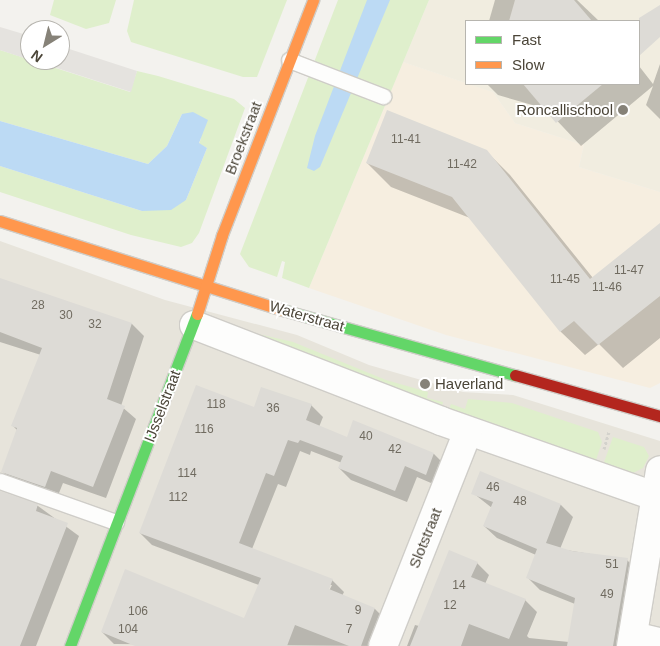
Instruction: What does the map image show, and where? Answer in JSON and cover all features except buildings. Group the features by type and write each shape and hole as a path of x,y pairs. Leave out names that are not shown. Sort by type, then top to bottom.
{"street":[{"name":"Broekstraat","path":"206,288 222,235 313,0"},
{"name":"Waterstraat","path":"0,221 206,288 660,416"},
{"name":"IJsselstraat","path":"70,646 116,522 194,325 206,288"},
{"path":"194,325 468,431 596,476 657,483 632,641 660,642"},
{"name":"Slotstraat","path":"383,646 468,431"}],"lane":[{"path":"289,60 377,94"},
{"path":"0,480 116,522"}],"path":[{"path":"596,476 617,403"}],"shaded area":[{"path":"429,0 660,0 660,192 579,167 584,145 515,123 493,92 471,85 640,85 640,20 465,20 465,83 403,62"},
{"path":"0,27 20,33 20,57 0,50"},
{"path":"70,49 137,71 131,92 63,70 70,70"},
{"path":"403,62 465,83 465,85 472,85 493,92 515,123 584,145 579,167 660,192 660,383 650,388 446,335 309,288"},
{"path":"0,241 165,300 297,335 369,365 463,392 513,395 660,441 660,646 0,646"}],"green space":[{"path":"54,0 116,0 109,23 86,29 70,23 70,20 63,20 50,15"},
{"path":"134,0 287,0 257,77 243,77 131,42 127,31"},
{"path":"338,0 429,0 309,288 282,278 285,262 282,261 277,277 249,267 240,254"},
{"path":"0,50 20,56 20,70 62,70 130,92 137,71 234,99 245,108 199,233 192,243 181,247 131,235 0,192 0,166 142,211 186,200 207,148 199,144 201,138 182,114 167,146 148,164 0,121"},
{"path":"237,329 293,342 386,380 428,392 427,398 443,402 441,410"},
{"path":"468,399 512,403 598,432 602,442 595,463 448,412 451,404 465,409"},
{"path":"613,437 644,447 649,456 643,468 633,473 603,465"}],"water":[{"path":"367,0 390,0 320,167 314,171 307,168 315,136"},
{"path":"193,112 208,120 199,143 207,148 186,200 171,210 142,211 0,166 0,121 148,164 167,146 182,114"}],"traffic: fast":[{"path":"283,310 515,375"},
{"path":"70,646 197,314"}],"traffic: slow":[{"path":"197,314 222,235 313,0"},
{"path":"0,221 283,310"}],"traffic: jam":[{"path":"515,375 660,416"}],"place":[{"name":"Roncallischool","path":"623,110"},
{"name":"Haverland","path":"425,384"}]}
